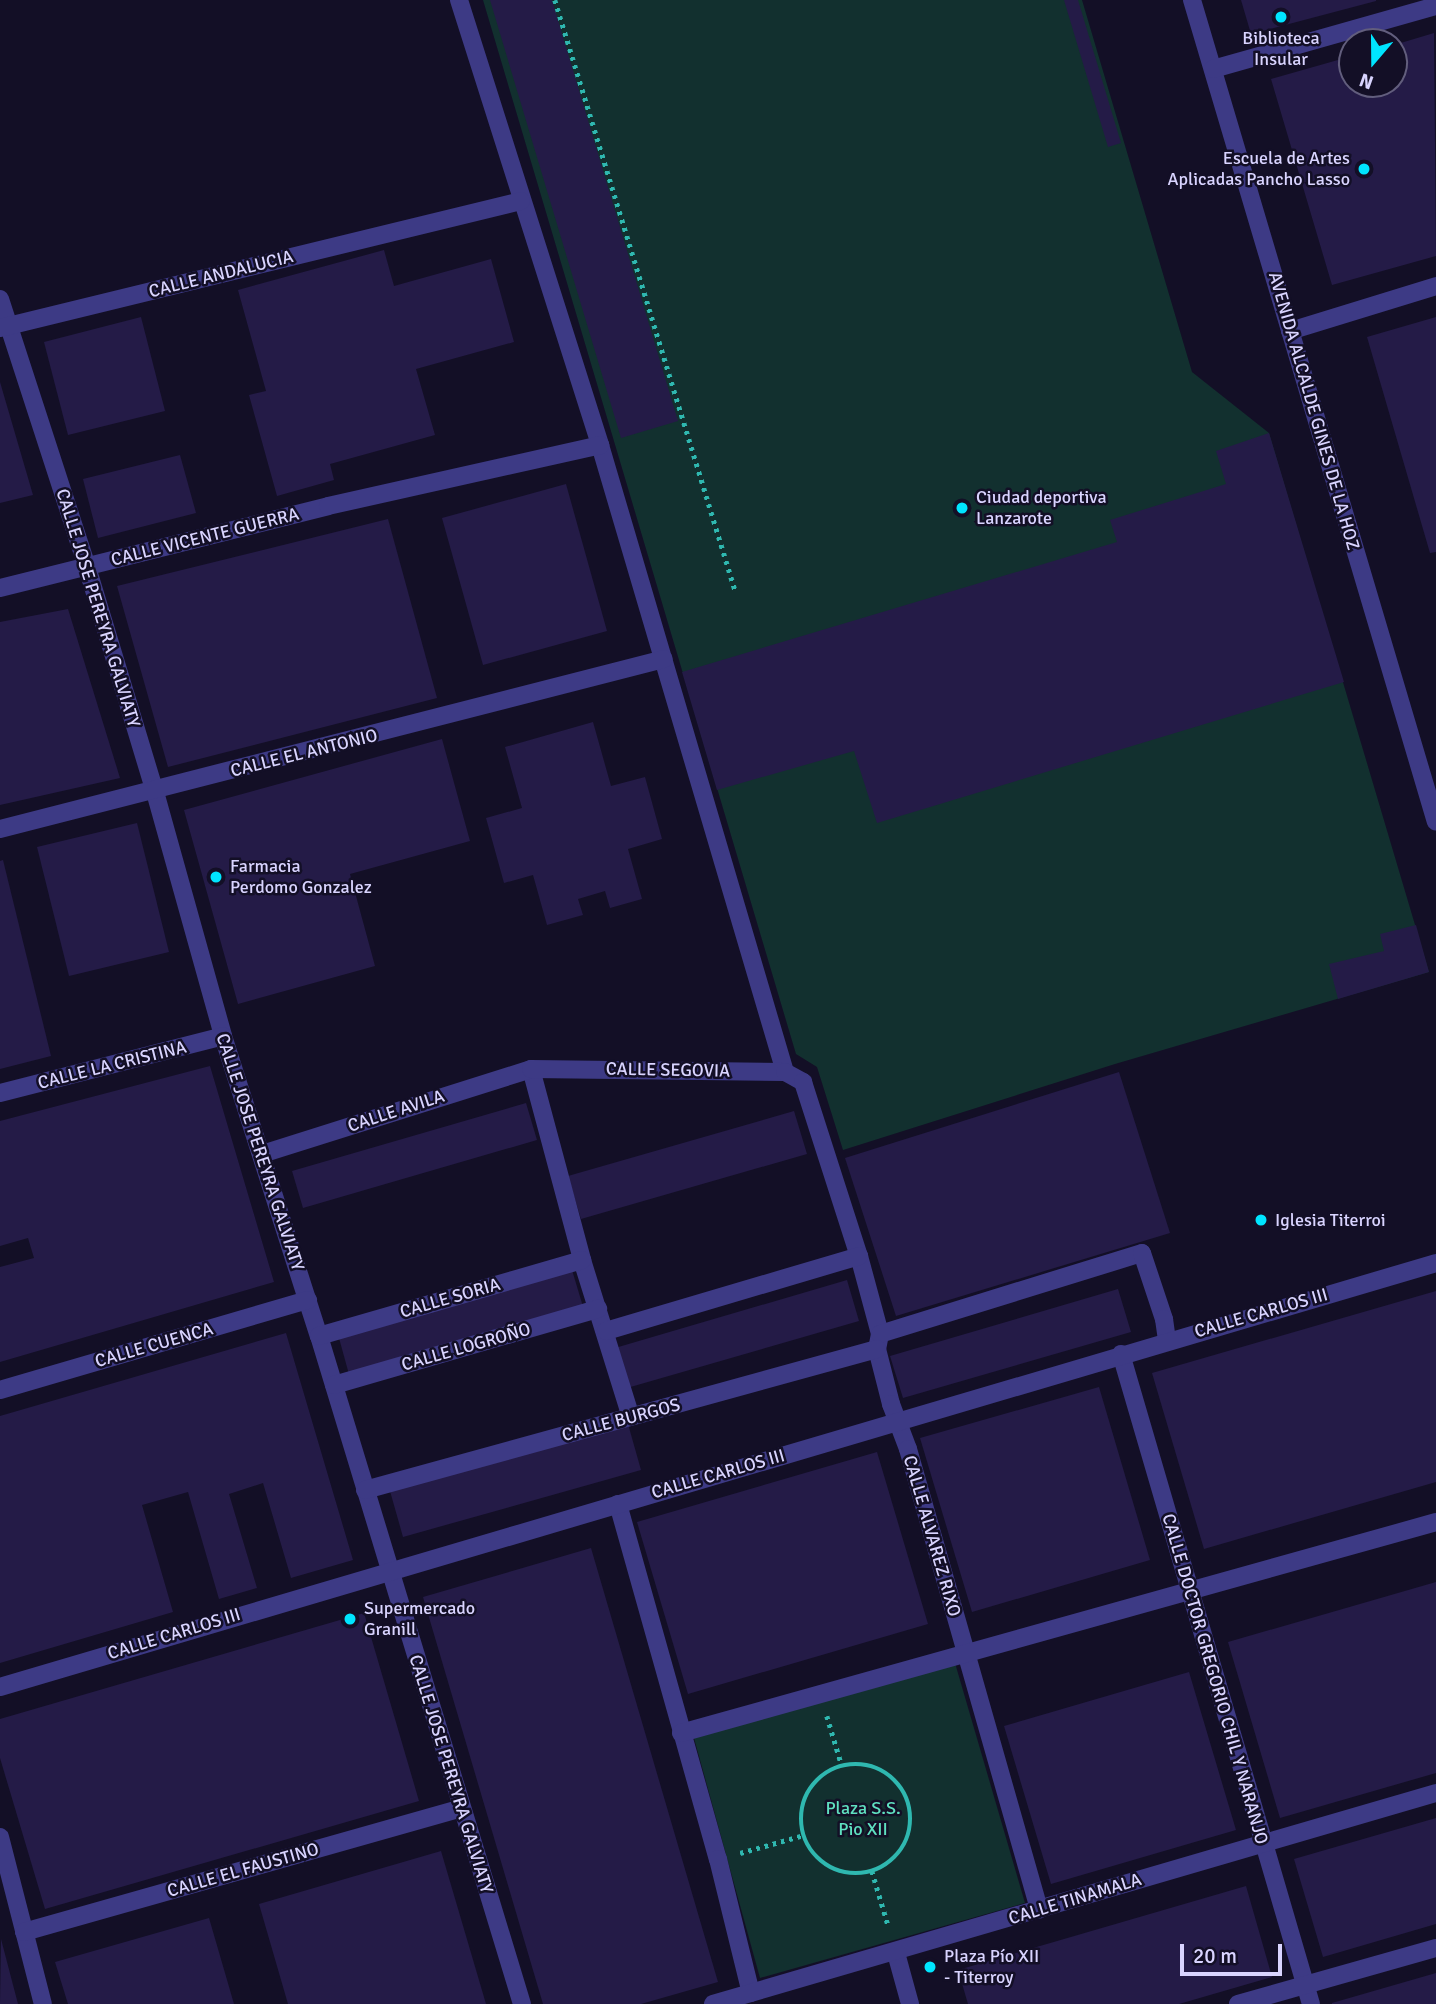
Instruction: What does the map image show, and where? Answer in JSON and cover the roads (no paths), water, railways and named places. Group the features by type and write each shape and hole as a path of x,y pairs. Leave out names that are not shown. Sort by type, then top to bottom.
{"street":[{"path":"460,0 521,201 600,444 785,1072"},
{"name":"AVENIDA ALCALDE GINES DE LA HOZ","path":"1192,0 1436,822"},
{"path":"1213,69 1436,6"},
{"name":"CALLE ANDALUCIA","path":"4,327 521,201"},
{"path":"1290,331 1436,286"},
{"name":"CALLE JOSE PEREYRA GALVIATY","path":"0,299 4,327 87,567 155,792 223,1036 308,1300 522,2004"},
{"name":"CALLE VICENTE GUERRA","path":"0,588 328,506 600,444"},
{"name":"CALLE EL ANTONIO","path":"0,830 664,659"},
{"name":"CALLE LA CRISTINA","path":"0,1093 223,1036"},
{"path":"531,1069 582,1260 631,1417"},
{"name":"CALLE SEGOVIA","path":"531,1069 785,1072 803,1082"},
{"name":"CALLE AVILA","path":"261,1154 531,1069"},
{"name":"CALLE ALVAREZ RIXO","path":"803,1082 859,1256 897,1421 964,1651"},
{"name":"CALLE BURGOS","path":"365,1490 631,1417 878,1342 1142,1253 1164,1318 1167,1340"},
{"path":"606,1331 859,1256"},
{"name":"CALLE SORIA","path":"319,1336 582,1260"},
{"name":"CALLE CARLOS III","path":"0,1687 1167,1340 1436,1263"},
{"name":"CALLE CUENCA","path":"0,1390 308,1300"},
{"name":"CALLE LOGROÑO","path":"334,1385 598,1309"},
{"name":"CALLE DOCTOR GREGORIO CHIL Y NARANJO","path":"1121,1354 1132,1381 1188,1591 1311,2004"},
{"path":"618,1504 718,1859 751,1993"},
{"path":"681,1732 964,1651 1436,1522"},
{"path":"964,1651 1039,1910"},
{"name":"CALLE TINAMALA","path":"713,2004 896,1953 1262,1842 1436,1793"},
{"name":"CALLE EL FAUSTINO","path":"24,1932 461,1808"},
{"path":"0,1837 43,2004"},
{"path":"1238,2004 1436,1948"},
{"path":"896,1953 910,2004"}],"place":[{"name":"Biblioteca Insular","path":"1281,17"},
{"name":"Escuela de Artes Aplicadas Pancho Lasso","path":"1364,169"},
{"name":"Ciudad deportiva Lanzarote","path":"962,508"},
{"name":"Farmacia Perdomo Gonzalez","path":"216,877"},
{"name":"Iglesia Titerroi","path":"1261,1220"},
{"name":"Supermercado Granill","path":"350,1619"},
{"name":"Plaza Pío XII - Titerroy","path":"930,1967"}],"park label":[{"name":"Plaza S.S. Pio XII","path":"863,1819"}]}
